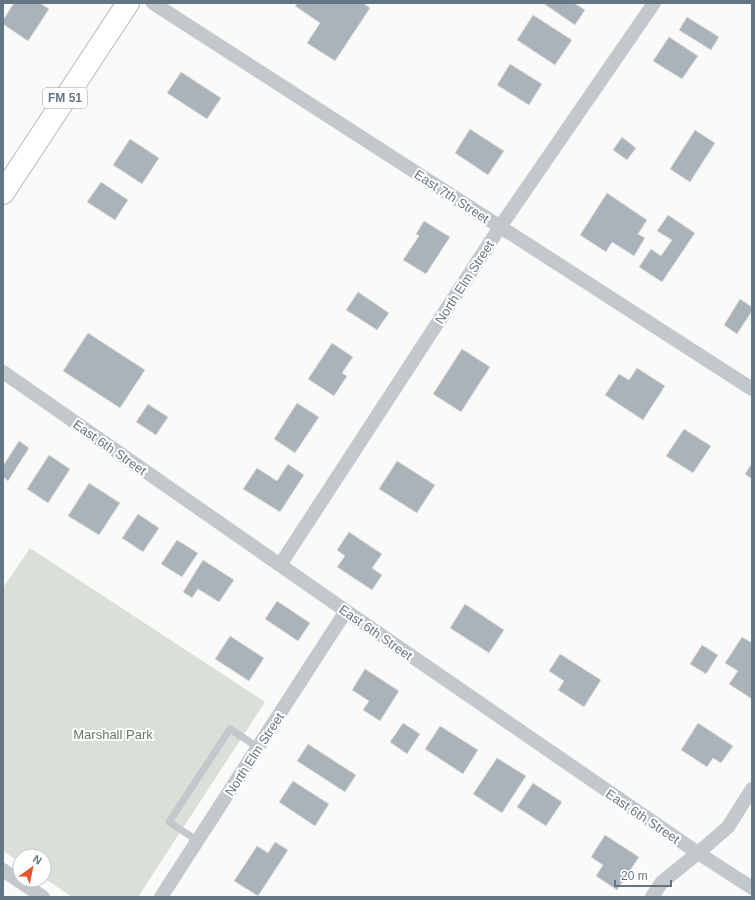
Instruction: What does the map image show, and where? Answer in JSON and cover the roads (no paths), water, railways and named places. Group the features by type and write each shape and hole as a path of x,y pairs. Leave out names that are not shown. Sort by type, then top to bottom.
{"main road":[{"name":"FM 51","path":"3,193 128,3"}],"street":[{"name":"East 7th Street","path":"153,3 752,389"},
{"name":"North Elm Street","path":"280,565 500,227 654,3"},
{"name":"East 6th Street","path":"3,372 346,611 698,853 752,888"},
{"name":"North Elm Street","path":"162,897 346,611"},
{"path":"652,897 662,882 728,827 752,789"},
{"path":"3,870 43,897"}],"lane":[{"path":"198,841 169,822 226,735 230,729 259,748"}],"park label":[{"name":"Marshall Park","path":"113,734"}]}
